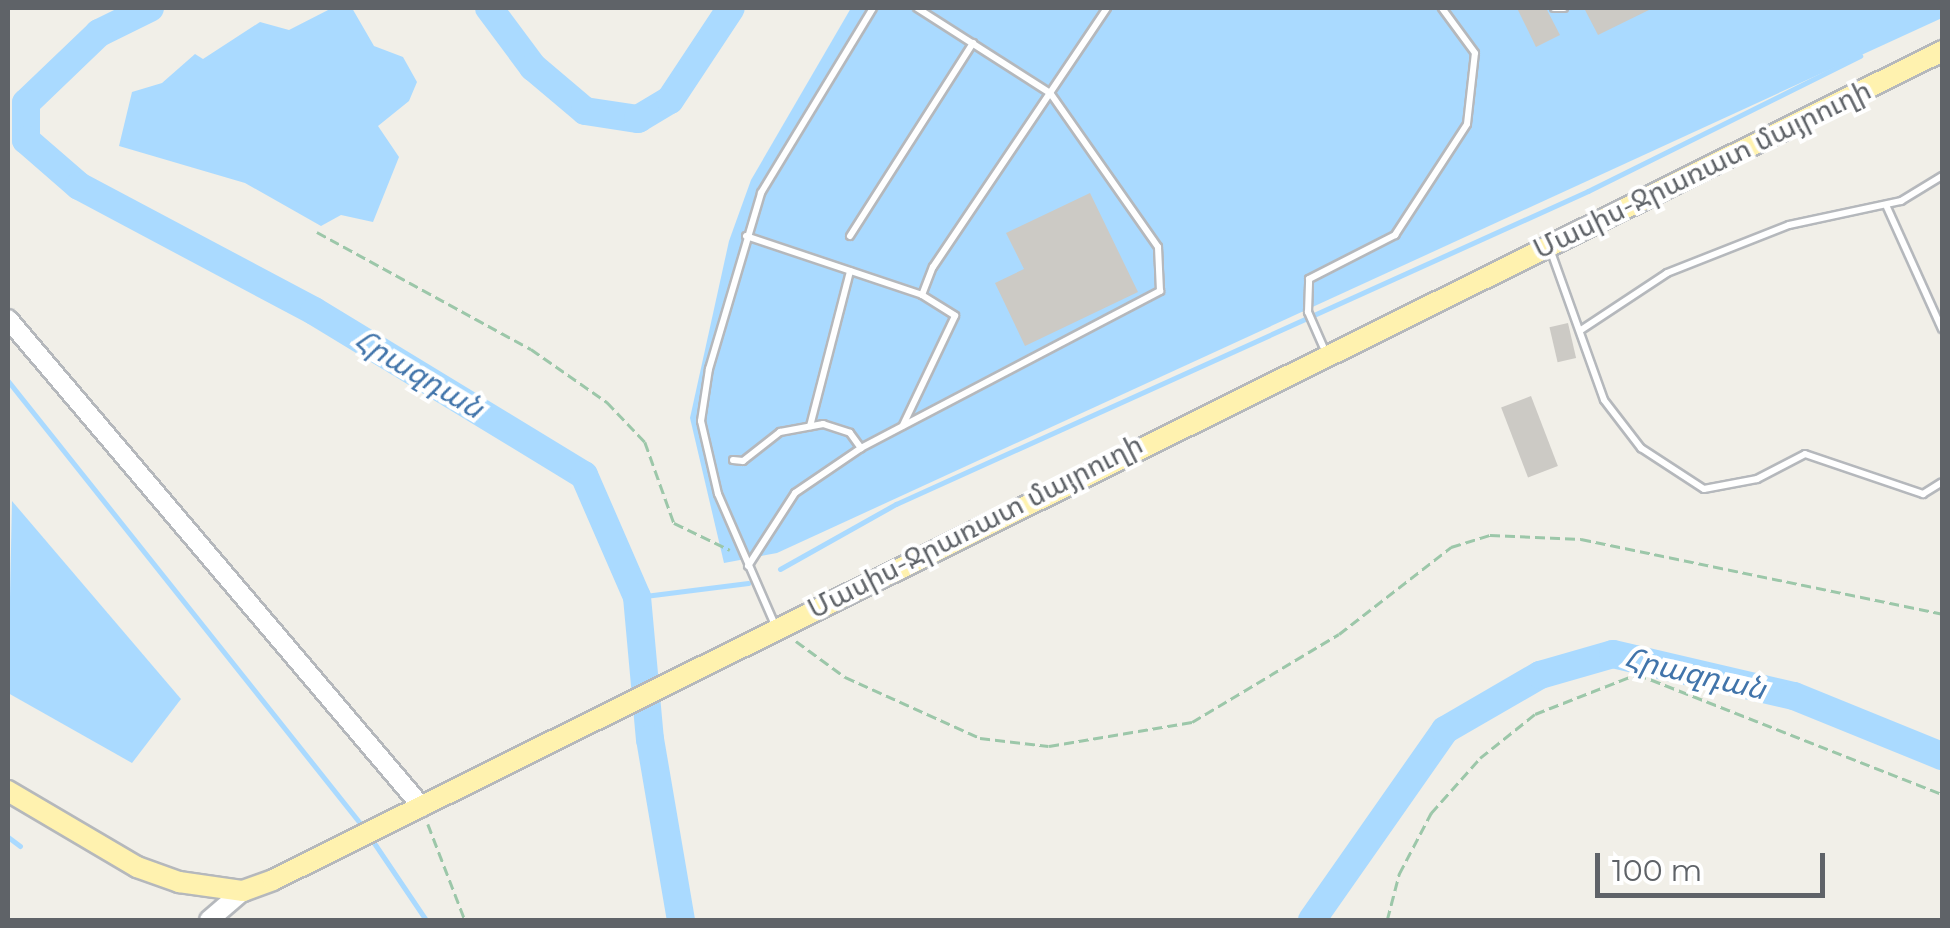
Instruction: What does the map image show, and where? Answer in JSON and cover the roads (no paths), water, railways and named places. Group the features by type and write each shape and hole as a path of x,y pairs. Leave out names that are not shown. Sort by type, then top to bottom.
{"main road":[{"name":"Մասիս-Ջրառատ մայրուղի","path":"244,892 354,841 1326,352 1942,51"},
{"path":"8,319 422,806"},
{"path":"8,791 136,867 244,892"},
{"path":"208,920 244,892"}],"lane":[{"path":"775,626 741,549 702,421 746,236 762,192 873,8"},
{"path":"748,566 795,494 861,448 1160,291 1158,246 1050,93 917,8"},
{"path":"922,296 1107,8"},
{"path":"1326,352 1308,312 1306,292 1317,269 1395,235 1467,124 1476,53 1442,8"},
{"path":"1554,8 1564,8"},
{"path":"850,236 973,43"},
{"path":"1581,330 1666,273 1789,226 1886,205 1942,176"},
{"path":"1886,205 1942,328"},
{"path":"746,236 922,296 954,316 903,426"},
{"path":"1548,244 1613,412 1641,448 1704,489 1757,479 1805,454 1924,494 1942,482"},
{"path":"810,426 850,272"},
{"path":"733,460 810,426 850,432 861,448"}],"water":[{"path":"332,8 352,8 374,46 403,57 417,82 409,101 378,126 399,157 373,222 341,215 321,226 245,183 119,146 132,92 162,83 195,54 203,59 260,22 289,30"},
{"path":"851,8 1942,8 1942,18 777,553 724,563 690,418 729,241 751,180"},
{"path":"12,501 181,699 132,763 8,693"}],"waterway":[{"name":"Հրազդան","path":"150,8 99,33 26,103 26,140 79,186 314,311 584,475 637,597 650,739 681,920"},
{"name":"Հրազդան","path":"489,8 533,67 585,111 638,119 670,100 731,8"},
{"path":"780,569 896,504 1588,191 1860,56"},
{"path":"8,381 364,828"},
{"path":"637,597 748,583"},
{"name":"Հրազդան","path":"1312,920 1445,730 1540,675 1613,654 1794,696 1942,756"},
{"path":"8,837 20,846"},
{"path":"370,837 426,920"}]}
